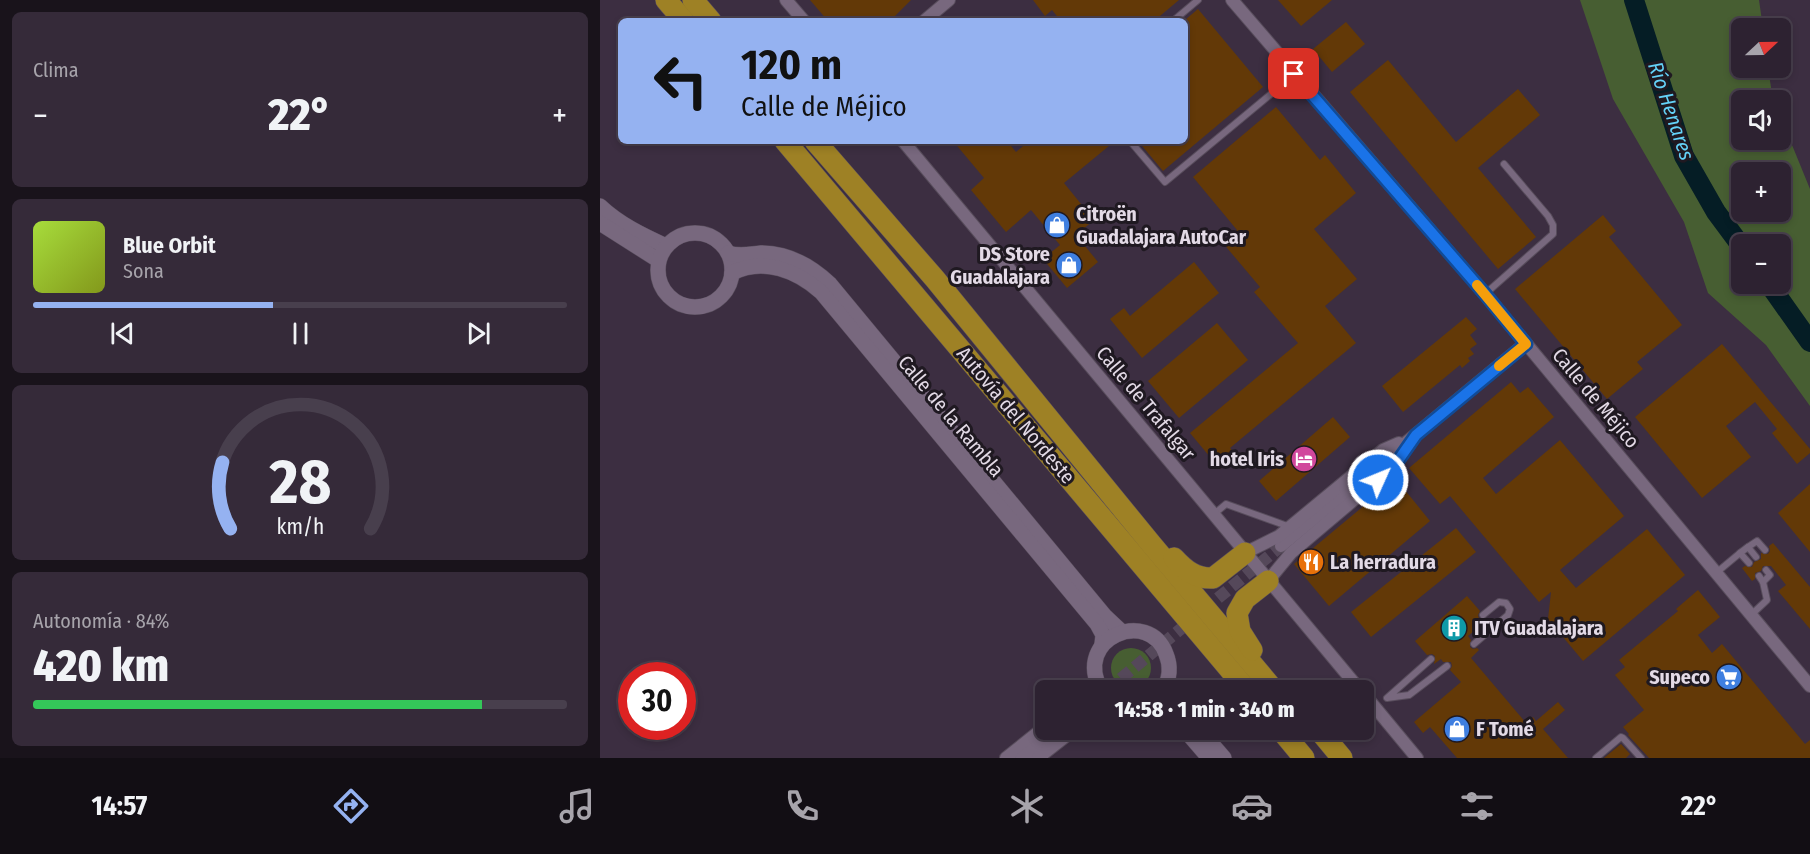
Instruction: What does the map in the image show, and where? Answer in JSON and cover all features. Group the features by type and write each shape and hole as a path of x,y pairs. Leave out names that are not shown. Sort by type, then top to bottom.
{"highway":[{"path":"685,6 706,18"},
{"name":"Autovía del Nordeste","path":"788,144 1239,680"},
{"name":"Autovía del Nordeste","path":"818,144 934,279 1152,546 1266,680"},
{"path":"1112,495 1186,569 1200,577 1213,578 1219,575 1245,553"},
{"path":"1268,581 1240,605 1237,621 1246,641 1277,680"},
{"path":"1289,740 1304,758"},
{"path":"1315,740 1331,758"},
{"path":"1327,740 1342,758"}],"street":[{"path":"786,0 801,18"},
{"path":"928,18 949,0"},
{"name":"Calle de Méjico","path":"1232,0 1485,294 1810,686"},
{"name":"Calle de Trafalgar","path":"905,144 1352,680"},
{"path":"600,206 639,234 666,246"},
{"path":"600,223 658,260"},
{"path":"694,232 714,238 728,253 732,273 729,286 720,298 709,306 696,308 678,304 667,296 659,284 658,260 666,246 679,235 694,232"},
{"path":"728,253 739,256 763,253 791,257 814,269 830,284 1106,616 1122,632"},
{"name":"Calle de la Rambla","path":"732,273 741,268 763,266 787,269 807,280 821,292 1097,624 1103,635 1102,644"},
{"path":"1281,546 1526,344"},
{"path":"1245,553 1279,536 1383,450 1416,435"},
{"path":"1268,581 1291,553 1395,465 1416,435"},
{"path":"1095,680 1096,655 1102,644 1111,636 1134,631 1146,633 1157,640 1165,650 1169,661 1168,680"},
{"path":"1375,708 1417,758"},
{"path":"1006,758 1035,735"},
{"path":"1022,758 1045,740"},
{"path":"1038,758 1061,740"},
{"path":"1193,740 1209,758"},
{"path":"1208,740 1224,758"}],"lane":[{"path":"1177,18 1198,0"},
{"path":"1133,144 1165,182 1294,74"},
{"path":"1485,294 1553,234 1553,225 1548,216 1504,164"},
{"path":"1213,515 1226,504 1290,527"},
{"path":"1716,573 1757,541 1765,550"},
{"path":"1748,547 1756,557"},
{"path":"1740,553 1749,563"},
{"path":"1751,615 1767,600 1761,579 1770,571"},
{"path":"1474,644 1508,615 1510,609 1506,603 1499,602 1483,615"},
{"path":"1375,708 1431,659"},
{"path":"1387,698 1408,695 1447,666"},
{"path":"1596,758 1621,737 1641,758"}],"green space":[{"path":"1580,0 1759,0 1762,18 1731,18 1731,78 1770,78 1771,90 1731,90 1731,150 1791,150 1791,142 1810,189 1810,406 1766,345 1708,293 1684,222 1613,99"},
{"path":"1123,649 1139,649 1150,660 1150,676 1147,680 1115,680 1112,676 1112,660"}],"building":[{"path":"810,0 911,0 893,18 825,18"},
{"path":"1033,0 1179,0 1158,18 1059,18 1052,10 1045,16"},
{"path":"1278,0 1332,0 1301,26"},
{"path":"1198,9 1263,87 1163,171 1140,144 1188,144 1187,18"},
{"path":"1346,22 1365,44 1332,72 1313,49"},
{"path":"1388,60 1456,142 1518,89 1540,115 1478,168 1536,237 1498,269 1350,92"},
{"path":"1276,107 1320,160 1325,155 1356,193 1314,229 1357,279 1325,306 1356,343 1230,448 1236,455 1220,469 1190,433 1298,343 1254,292 1260,287 1222,242 1237,230 1193,177"},
{"path":"956,144 1009,144 1016,152 1025,144 1111,144 1064,183 1094,220 1076,235 1098,262 1067,288 1043,259 1060,245 1031,210 1006,232 971,190 984,178"},
{"path":"1603,215 1616,231 1609,237 1682,325 1637,362 1643,369 1607,399 1515,289"},
{"path":"1194,262 1219,293 1142,358 1110,319 1124,308 1130,316"},
{"path":"1466,317 1477,329 1470,335 1477,344 1470,349 1474,354 1468,358 1470,361 1462,368 1460,365 1403,412 1382,386"},
{"path":"1217,323 1248,360 1179,418 1148,381"},
{"path":"1722,344 1810,449 1810,453 1797,464 1772,433 1777,429 1755,402 1726,426 1751,457 1702,498 1635,417"},
{"path":"1511,382 1520,393 1528,387 1554,417 1483,478 1496,494 1560,440 1624,516 1560,570 1576,588 1647,529 1685,575 1583,661 1548,619 1551,592 1539,602 1450,496 1440,504 1409,468"},
{"name":"hotel Iris","path":"1333,417 1350,437 1276,501 1259,481"},
{"path":"1396,479 1430,521 1329,606 1294,564"},
{"path":"1810,484 1810,552 1778,513"},
{"path":"1456,528 1476,552 1371,637 1351,612"},
{"path":"1773,543 1810,587 1810,629 1778,591 1786,585 1771,566 1763,566 1761,571 1755,573 1755,579 1752,581 1742,568 1752,567 1754,562 1761,559 1761,553 1768,554 1769,546"},
{"path":"1698,590 1720,617 1698,635 1712,653 1722,644 1805,744 1810,740 1810,758 1649,758 1628,735 1623,727 1644,710 1615,675 1625,667 1619,660 1678,611 1676,609"},
{"path":"1467,596 1480,611 1479,619 1487,620 1468,636 1471,640 1470,647 1479,650 1471,658 1526,723 1533,717 1536,721 1558,702 1565,710 1543,729 1568,758 1457,758 1430,727 1423,733 1414,722 1461,682 1450,670 1451,662 1443,662 1441,659 1434,664 1435,656 1427,655 1415,641"},
{"path":"1621,744 1630,754 1626,758 1604,758"}],"waterway":[{"name":"Río Henares","path":"1634,0 1684,156 1716,212 1732,234"},
{"name":"Río Henares","path":"1776,294 1810,342"}],"tunnel":[{"path":"1119,680 1281,546"}],"slow traffic":[{"path":"1477,285 1526,344 1499,366"}],"place":[{"name":"Citroën Guadalajara AutoCar","path":"1057,225"},
{"name":"DS Store Guadalajara","path":"1069,265"},
{"name":"hotel Iris","path":"1304,459"},
{"name":"La herradura","path":"1311,562"},
{"name":"ITV Guadalajara","path":"1454,628"},
{"name":"Supeco","path":"1729,677"},
{"name":"F Tomé","path":"1457,729"}],"route":[{"path":"1294,74 1526,344 1416,435 1395,465 1378,480"}]}
